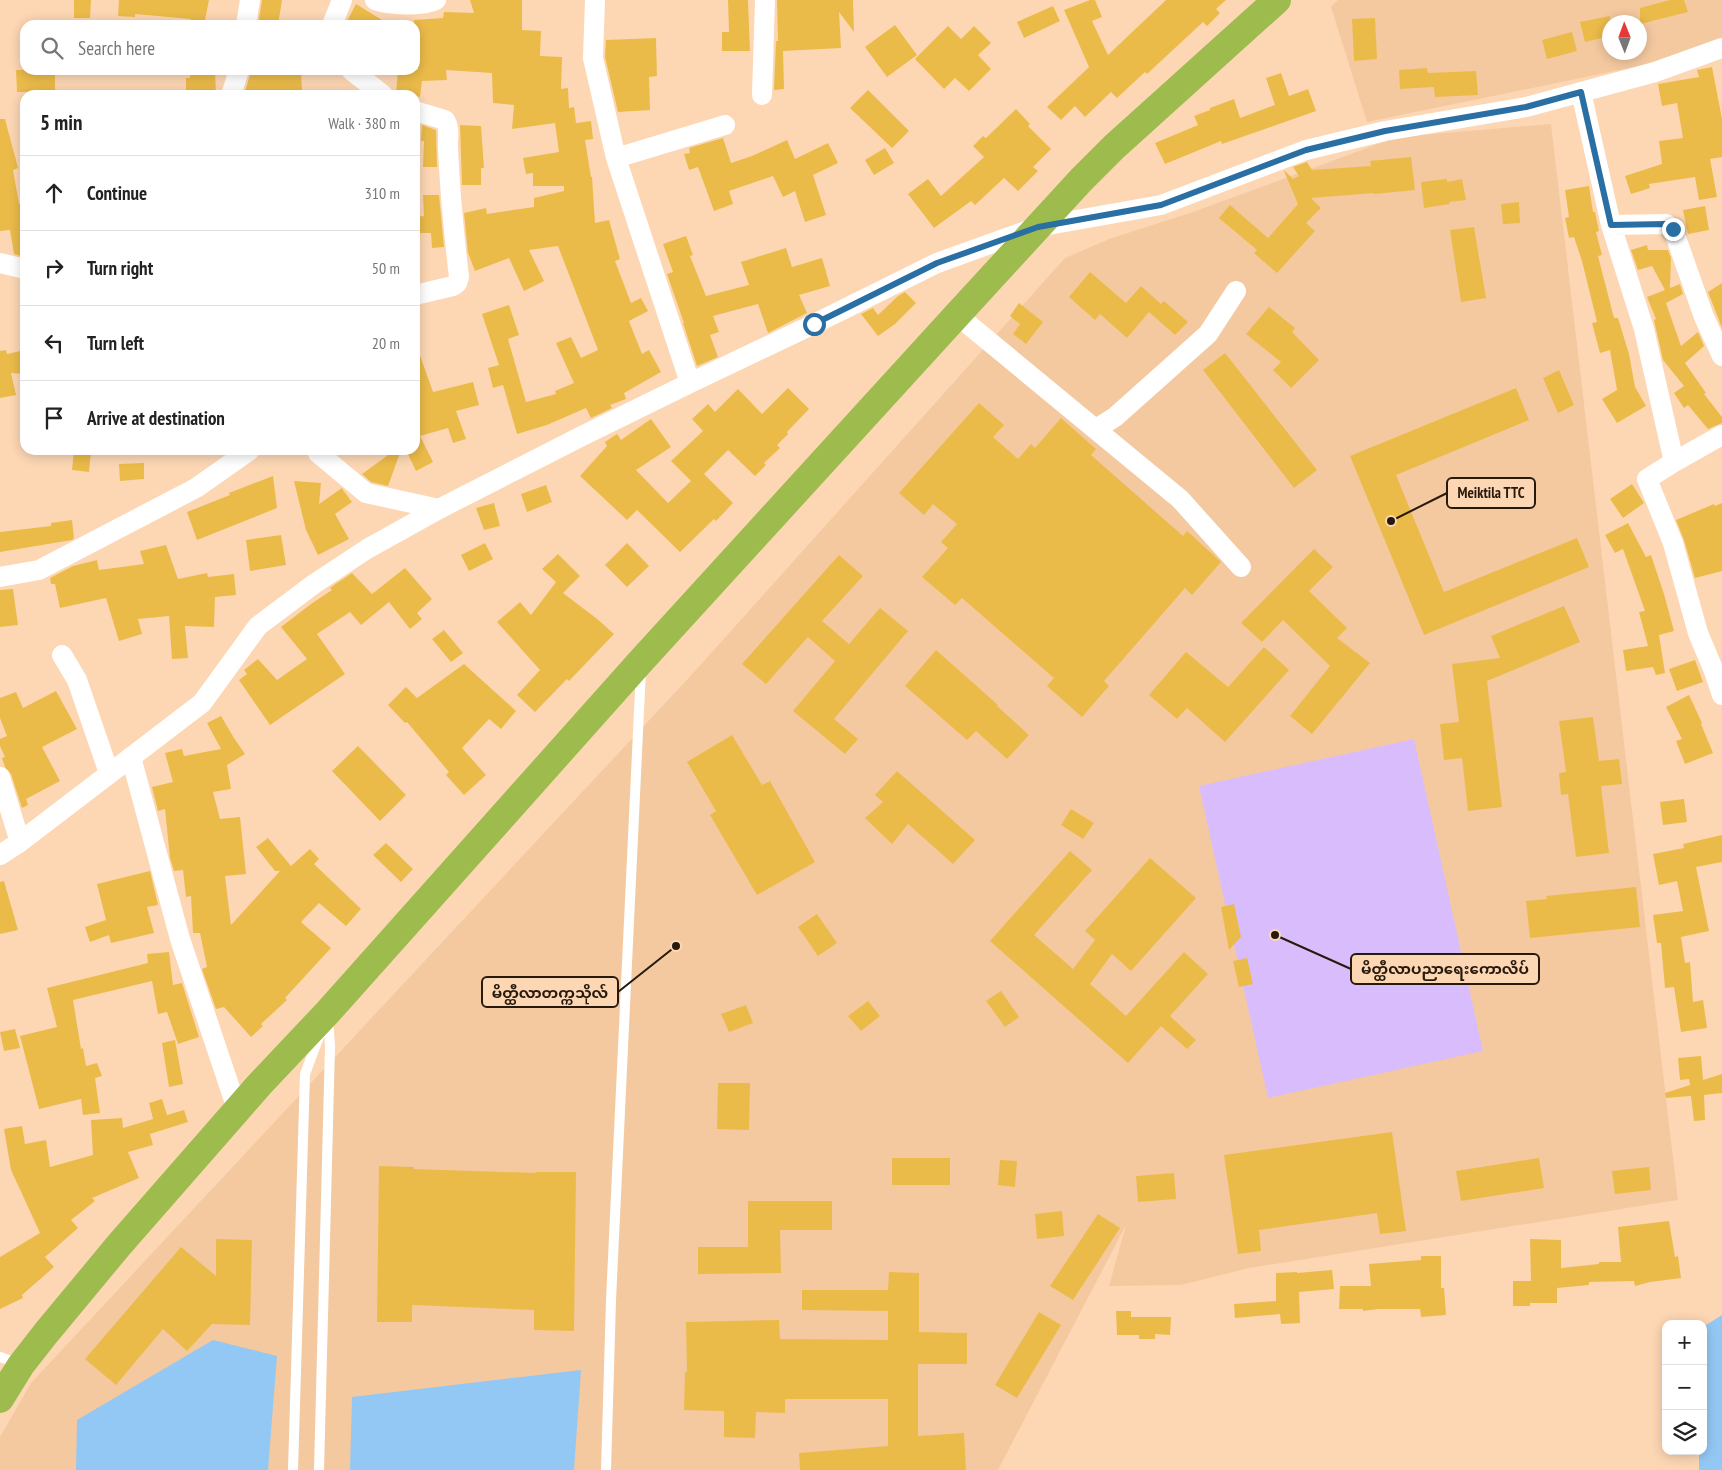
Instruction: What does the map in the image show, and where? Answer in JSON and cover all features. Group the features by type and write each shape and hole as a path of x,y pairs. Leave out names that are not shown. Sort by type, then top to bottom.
{"highway":[{"path":"0,1399 11,1361 46,1332 237,1109 327,1014 641,661 1080,180 1277,0"}],"street":[{"path":"247,20 250,0"},
{"path":"334,20 342,0"},
{"path":"374,0 413,5 436,0"},
{"path":"595,0 593,58 616,158 690,383"},
{"path":"762,95 765,0"},
{"path":"0,855 20,842 202,703 258,626 314,584 367,549 439,509 690,383 937,263 1038,227 1161,205 1315,148 1385,131 1526,107 1655,72 1722,48"},
{"path":"233,90 237,75"},
{"path":"357,75 377,90"},
{"path":"1581,92 1611,225 1644,329 1674,462"},
{"path":"420,113 444,120 449,126 447,143 450,201 459,277 457,283 453,286 420,294"},
{"path":"616,158 725,125"},
{"path":"1611,225 1666,224 1673,229 1704,317 1722,356"},
{"path":"0,263 20,268"},
{"path":"1096,429 1115,417 1208,334 1236,290"},
{"path":"957,315 1180,499 1241,567"},
{"path":"1722,435 1647,479 1673,543 1698,633 1722,695"},
{"path":"0,577 40,570 196,488 243,455"},
{"path":"320,455 366,492 439,509"},
{"path":"62,655 77,680 109,773"},
{"path":"130,757 180,939 237,1109"},
{"path":"0,777 20,842"}],"lane":[{"path":"606,1470 611,1290 641,661"},
{"path":"293,1470 305,1074 327,1014"},
{"path":"319,1470 330,1046 327,1014"}],"shaded area":[{"path":"1338,0 1722,0 1722,49 1367,122 1331,7"},
{"path":"1551,124 1678,1200 1249,1268 1181,1285 1109,1286 1126,1225 998,1470 0,1470 0,1437 31,1383 696,670 1065,258 1109,239 1193,212 1397,137"},
{"path":"1414,739 1483,1051 1268,1098 1199,786"}],"water":[{"path":"1722,1315 1722,1470 1699,1470 1699,1455 1707,1455 1707,1324"},
{"path":"213,1340 277,1356 268,1470 76,1470 77,1420"},
{"path":"581,1370 574,1470 350,1470 352,1397"}],"building":[{"path":"74,0 91,0 90,18 74,18"},
{"path":"119,0 209,0 205,20 135,14 135,17 118,16"},
{"path":"262,0 282,0 279,20 259,20"},
{"path":"470,0 522,0 522,30 541,31 540,56 562,57 561,89 568,88 569,108 574,107 576,123 591,121 593,139 585,140 592,177 595,223 609,220 620,259 615,261 631,303 641,298 648,311 629,321 642,354 649,350 661,372 624,393 626,399 610,405 612,408 591,418 586,408 547,425 517,434 503,385 493,388 488,368 499,365 482,314 509,305 519,335 508,339 526,402 556,394 555,391 574,383 556,343 571,337 581,358 598,350 558,246 529,250 544,281 524,291 509,258 475,271 468,253 464,213 486,208 487,214 534,207 534,198 564,191 564,186 533,186 533,173 526,174 523,158 559,152 555,123 512,129 514,105 493,103 492,73 446,70 447,80 422,81 420,97 420,90 396,90 398,75 420,75 420,20 414,20 443,18 444,12 474,13"},
{"path":"728,0 748,0 750,51 722,51 722,32 729,32"},
{"path":"777,0 853,0 854,32 839,12 841,48 783,51 784,89 774,90 776,41 778,41"},
{"path":"1090,0 1095,0 1102,17 1092,21 1108,55 1166,0 1226,0 1216,9 1220,13 1207,26 1203,22 1147,74 1145,72 1117,98 1111,92 1085,117 1075,106 1061,120 1047,107 1089,67 1064,10"},
{"path":"1670,0 1684,0 1688,12 1647,22 1647,15 1640,15 1640,8"},
{"path":"356,4 382,20 348,20"},
{"path":"1053,6 1060,21 1024,38 1017,22"},
{"path":"1375,18 1377,59 1354,61 1352,19"},
{"path":"1602,18 1602,38 1585,42 1580,22"},
{"path":"895,25 917,55 887,77 865,47"},
{"path":"948,26 961,39 974,26 991,43 978,55 991,69 969,91 955,78 944,89 915,59"},
{"path":"1572,32 1577,51 1547,59 1542,40"},
{"path":"656,38 657,76 649,77 650,110 618,112 605,57 606,40"},
{"path":"1712,67 1722,119 1722,157 1710,159 1717,197 1699,200 1695,177 1649,184 1650,188 1631,194 1625,176 1662,164 1659,141 1683,138 1677,103 1662,106 1658,84 1699,77 1697,70"},
{"path":"1427,68 1428,73 1476,71 1478,95 1435,97 1434,87 1400,89 1399,70"},
{"path":"16,70 20,70 20,75 55,75 55,90 20,90 20,92 17,92"},
{"path":"1281,73 1289,96 1308,89 1316,111 1222,144 1221,141 1165,164 1155,143 1198,125 1194,116 1234,99 1240,118 1275,105 1266,78"},
{"path":"190,75 215,75 216,90 186,90 186,78 190,78"},
{"path":"250,75 301,75 302,90 246,90"},
{"path":"868,90 909,131 892,148 850,108"},
{"path":"1016,109 1030,124 1028,126 1051,149 1033,167 1038,171 1018,191 1004,178 975,205 971,201 934,228 908,194 928,179 941,196 984,157 973,146 983,136 986,138"},
{"path":"0,119 5,119 18,168 13,170 20,204 20,256 14,254 10,230 0,231"},
{"path":"422,125 436,130 437,167 423,167 424,141 421,141"},
{"path":"460,125 481,126 484,168 481,168 481,185 462,185"},
{"path":"723,138 731,163 752,156 787,140 795,159 828,143 838,163 813,175 826,215 805,222 795,191 783,197 773,176 729,191 733,204 714,211 698,167 689,170 684,154 690,153 689,148"},
{"path":"885,148 894,163 874,175 865,160"},
{"path":"1411,157 1415,190 1311,198 1321,208 1306,223 1315,231 1277,273 1254,253 1257,250 1219,218 1230,205 1268,238 1298,204 1284,171 1293,179 1299,176 1293,167 1307,162 1312,170 1371,166 1370,161"},
{"path":"1447,179 1447,182 1462,179 1466,200 1424,208 1421,182"},
{"path":"1589,186 1593,212 1595,212 1599,231 1596,232 1602,255 1598,256 1614,318 1618,318 1629,354 1635,387 1646,406 1617,423 1602,399 1617,390 1610,350 1600,353 1592,323 1597,322 1582,261 1574,237 1569,238 1565,218 1569,217 1565,190"},
{"path":"423,195 439,195 444,247 432,248 431,233 420,233 420,216 424,216"},
{"path":"1519,202 1520,223 1503,224 1501,204"},
{"path":"1705,206 1709,230 1688,234 1683,210"},
{"path":"1474,227 1486,298 1461,302 1450,230"},
{"path":"686,236 693,255 690,256 706,296 749,285 741,262 786,248 792,267 822,258 830,286 799,295 807,313 768,333 758,304 713,316 719,332 710,335 718,357 697,366 667,274 673,272 663,244"},
{"path":"1647,245 1648,250 1668,250 1671,258 1670,288 1680,284 1683,294 1666,303 1681,346 1698,332 1704,346 1685,363 1706,393 1704,394 1722,417 1722,423 1708,429 1688,405 1684,408 1674,393 1684,386 1663,360 1654,320 1656,319 1647,297 1665,290 1652,266 1638,270 1631,250"},
{"path":"1090,272 1126,303 1141,286 1161,304 1164,301 1188,322 1175,335 1149,312 1127,338 1100,314 1095,320 1069,297"},
{"path":"1722,283 1722,328 1708,292"},
{"path":"905,292 916,303 895,324 878,336 861,314 873,308 878,315"},
{"path":"1019,303 1043,322 1026,344 1013,334 1020,324 1010,316"},
{"path":"1269,307 1295,328 1292,332 1319,360 1291,388 1273,370 1281,362 1246,334"},
{"path":"6,350 7,354 20,351 20,374 11,373 16,395 0,398 0,351"},
{"path":"1225,353 1317,470 1294,488 1203,370"},
{"path":"420,355 433,392 473,382 479,405 456,411 466,439 453,443 448,428 420,436"},
{"path":"1559,370 1574,405 1558,413 1543,378"},
{"path":"788,388 809,409 787,432 788,434 777,445 780,448 764,463 766,465 755,476 728,450 704,474 733,503 716,521 714,519 680,552 637,510 627,520 580,476 607,446 605,442 617,434 621,440 651,419 671,447 636,470 668,503 691,481 671,461 703,431 692,419 708,404 715,412 738,389 762,414"},
{"path":"1516,388 1529,420 1396,475 1444,592 1577,538 1589,567 1424,635 1350,456"},
{"path":"979,403 1004,425 993,437 1018,459 1031,444 1035,448 1061,418 1096,449 1091,455 1183,536 1187,531 1221,562 1192,595 1185,588 1104,681 1109,686 1082,717 1047,686 1054,678 962,598 955,605 922,577 948,548 941,542 957,524 933,504 924,515 899,493"},
{"path":"420,436 433,462 416,471 408,455 420,455"},
{"path":"74,455 91,455 89,472 72,470"},
{"path":"388,455 399,455 388,486 371,482 362,474"},
{"path":"144,463 144,479 120,481 119,464"},
{"path":"273,476 277,508 197,540 187,512"},
{"path":"294,481 321,483 319,504 342,488 352,502 335,514 349,539 318,555 306,530"},
{"path":"1632,484 1644,503 1623,518 1610,499"},
{"path":"546,485 552,502 527,512 521,494"},
{"path":"494,503 500,526 484,530 476,508"},
{"path":"1722,503 1722,571 1695,578 1676,520 1714,504 1715,506"},
{"path":"72,520 74,538 72,540 0,552 0,532 51,526 51,523"},
{"path":"1628,523 1646,557 1651,555 1674,631 1659,635 1665,673 1656,675 1653,667 1626,671 1623,650 1648,646 1639,612 1645,611 1623,549 1615,553 1605,535"},
{"path":"281,535 286,565 250,571 246,540"},
{"path":"485,543 493,559 469,571 461,555"},
{"path":"627,543 649,566 627,587 605,565"},
{"path":"166,545 178,579 207,573 208,577 234,574 236,595 215,597 214,627 185,626 188,658 172,659 169,616 138,619 142,634 119,641 106,598 60,608 55,584 51,584 50,578 73,566 97,560 99,570 144,564 140,551"},
{"path":"1314,549 1333,567 1309,591 1347,628 1337,638 1370,663 1312,734 1290,716 1330,666 1283,620 1262,642 1241,623"},
{"path":"558,554 580,576 563,593 614,634 569,681 567,679 535,712 517,695 540,670 497,622 520,602 531,615 556,582 542,569"},
{"path":"839,555 863,576 822,621 849,644 880,608 908,631 834,719 858,739 845,754 793,711 835,661 808,637 766,684 742,664"},
{"path":"405,568 432,599 417,613 422,619 410,629 389,602 361,625 350,612 317,634 345,674 270,725 239,680 247,674 244,670 258,659 277,680 307,659 281,627 352,573 372,594"},
{"path":"13,589 18,625 0,627 0,590"},
{"path":"1564,606 1580,642 1487,681 1502,807 1468,811 1462,758 1444,760 1440,724 1459,722 1452,664 1500,658 1491,636"},
{"path":"444,630 463,653 451,662 432,639"},
{"path":"1264,647 1289,670 1225,742 1187,708 1177,719 1149,695 1186,652 1228,687"},
{"path":"936,650 1029,735 1007,759 976,731 967,740 905,686"},
{"path":"1695,660 1703,682 1677,691 1669,669"},
{"path":"464,664 516,711 501,729 489,719 462,748 486,775 464,795 446,775 449,772 407,722 405,723 388,705 406,687 417,698"},
{"path":"56,691 77,729 42,747 60,781 26,799 28,805 22,808 11,774 5,767 2,758 5,757 0,746 0,739 7,736 0,718 0,698 16,692 23,708"},
{"path":"1689,695 1713,753 1685,764 1676,741 1682,739 1666,707"},
{"path":"221,716 245,754 227,765 231,789 213,792 220,819 240,817 246,874 225,876 231,925 280,871 275,871 256,847 268,838 291,866 310,849 319,859 314,864 361,909 346,926 319,903 301,922 331,948 285,998 287,1000 261,1024 263,1026 251,1037 224,1007 216,1009 202,969 207,967 200,933 193,933 191,896 186,897 183,870 174,871 170,858 165,809 158,811 152,787 173,782 165,753 182,749 184,756 221,749 207,723"},
{"path":"1593,717 1599,761 1619,759 1622,784 1601,786 1609,853 1576,857 1568,794 1561,795 1559,773 1566,772 1559,721"},
{"path":"732,735 762,785 770,781 815,862 757,895 710,815 716,811 687,762"},
{"path":"358,746 406,795 380,821 332,771"},
{"path":"897,771 975,840 953,864 908,824 892,844 865,818 883,802 875,795"},
{"path":"1684,799 1687,822 1663,825 1660,802"},
{"path":"1071,809 1094,823 1083,839 1061,825"},
{"path":"1722,835 1722,862 1696,867 1709,931 1681,937 1685,963 1690,962 1693,1002 1703,1000 1707,1028 1681,1032 1674,987 1665,988 1661,943 1657,943 1653,915 1683,911 1677,881 1659,885 1653,854 1684,848 1683,844"},
{"path":"386,843 413,869 401,882 373,855"},
{"path":"1070,851 1092,870 1034,935 1073,969 1095,940 1085,931 1150,858 1196,898 1131,971 1112,954 1090,984 1126,1016 1184,952 1208,974 1170,1016 1196,1040 1187,1049 1161,1026 1128,1063 990,941"},
{"path":"150,871 158,905 147,907 154,933 111,943 109,935 90,942 85,927 106,920 97,884"},
{"path":"4,881 18,930 0,934 0,882"},
{"path":"1636,887 1640,927 1530,938 1526,901 1547,899 1546,896"},
{"path":"1234,904 1241,937 1229,950 1221,907"},
{"path":"817,914 837,943 818,956 798,927"},
{"path":"169,952 173,985 182,983 199,1037 178,1044 167,1012 158,1014 152,981 73,1000 81,1049 83,1048 86,1066 97,1063 102,1076 95,1078 100,1113 83,1115 81,1099 39,1109 20,1036 57,1027 47,988 148,963 147,954"},
{"path":"1247,958 1253,984 1239,987 1233,961"},
{"path":"1001,991 1019,1017 1005,1027 986,1001"},
{"path":"868,1001 880,1016 861,1031 848,1016"},
{"path":"746,1005 753,1023 729,1032 721,1014"},
{"path":"15,1029 20,1048 4,1051 0,1032"},
{"path":"175,1040 183,1084 169,1087 162,1043"},
{"path":"1701,1056 1703,1080 1722,1074 1722,1093 1704,1095 1705,1120 1694,1121 1691,1096 1666,1098 1665,1093 1690,1085 1689,1079 1680,1080 1678,1058"},
{"path":"718,1083 750,1083 749,1130 717,1129"},
{"path":"162,1099 167,1115 184,1110 188,1122 150,1134 153,1145 128,1152 139,1178 92,1198 95,1201 71,1220 78,1228 45,1257 54,1267 22,1295 23,1298 0,1309 0,1257 40,1233 11,1170 4,1129 22,1126 25,1144 46,1140 50,1167 93,1155 91,1120 122,1118 123,1128 153,1119 149,1103"},
{"path":"1392,1132 1406,1231 1380,1234 1377,1213 1259,1230 1261,1251 1238,1254 1224,1155"},
{"path":"892,1158 950,1158 950,1185 892,1185"},
{"path":"1539,1158 1544,1188 1461,1201 1456,1171"},
{"path":"1000,1160 1017,1161 1015,1187 998,1185"},
{"path":"379,1166 536,1173 576,1172 574,1331 534,1330 534,1310 412,1305 412,1322 377,1322"},
{"path":"1649,1167 1651,1190 1615,1194 1612,1171"},
{"path":"1174,1173 1176,1199 1138,1202 1136,1176"},
{"path":"748,1201 832,1201 832,1230 780,1230 781,1273 698,1274 698,1247 748,1247"},
{"path":"1062,1211 1064,1236 1037,1239 1035,1214"},
{"path":"1098,1214 1120,1228 1073,1300 1050,1286"},
{"path":"1669,1221 1675,1257 1678,1256 1681,1278 1635,1286 1634,1281 1589,1282 1589,1285 1557,1288 1557,1303 1530,1303 1530,1306 1513,1306 1513,1281 1531,1281 1530,1239 1561,1240 1561,1268 1599,1264 1599,1262 1621,1262 1618,1227"},
{"path":"216,1239 252,1240 250,1325 212,1324 187,1351 163,1329 116,1385 85,1359 181,1247 216,1276"},
{"path":"1421,1256 1441,1256 1441,1288 1444,1288 1446,1315 1421,1317 1420,1309 1363,1311 1363,1309 1339,1309 1340,1286 1371,1286 1369,1264 1421,1260"},
{"path":"1332,1270 1334,1289 1299,1292 1300,1323 1281,1324 1280,1314 1235,1318 1234,1304 1276,1301 1276,1273"},
{"path":"889,1272 919,1273 919,1332 967,1333 967,1364 918,1364 918,1436 964,1433 966,1470 800,1470 799,1453 888,1446 888,1399 785,1399 785,1413 756,1412 755,1438 724,1437 724,1411 684,1410 685,1372 687,1372 686,1322 779,1320 780,1339 888,1340 888,1311 802,1310 802,1290 888,1290"},
{"path":"1116,1311 1131,1311 1131,1317 1171,1317 1170,1335 1155,1334 1155,1339 1139,1339 1139,1335 1117,1335"},
{"path":"1039,1312 1061,1325 1017,1398 995,1385"}],"place":[{"name":"Meiktila TTC","path":"1391,521"},
{"name":"မိတ္ထီလာပညာရေးကောလိပ်","path":"1275,935"},
{"name":"မိတ္ထီလာတက္ကသိုလ်","path":"676,946"}],"route":[{"path":"814,324 937,263 1038,227 1161,205 1306,150 1385,131 1526,107 1581,92 1611,225 1666,224 1673,229"}]}
